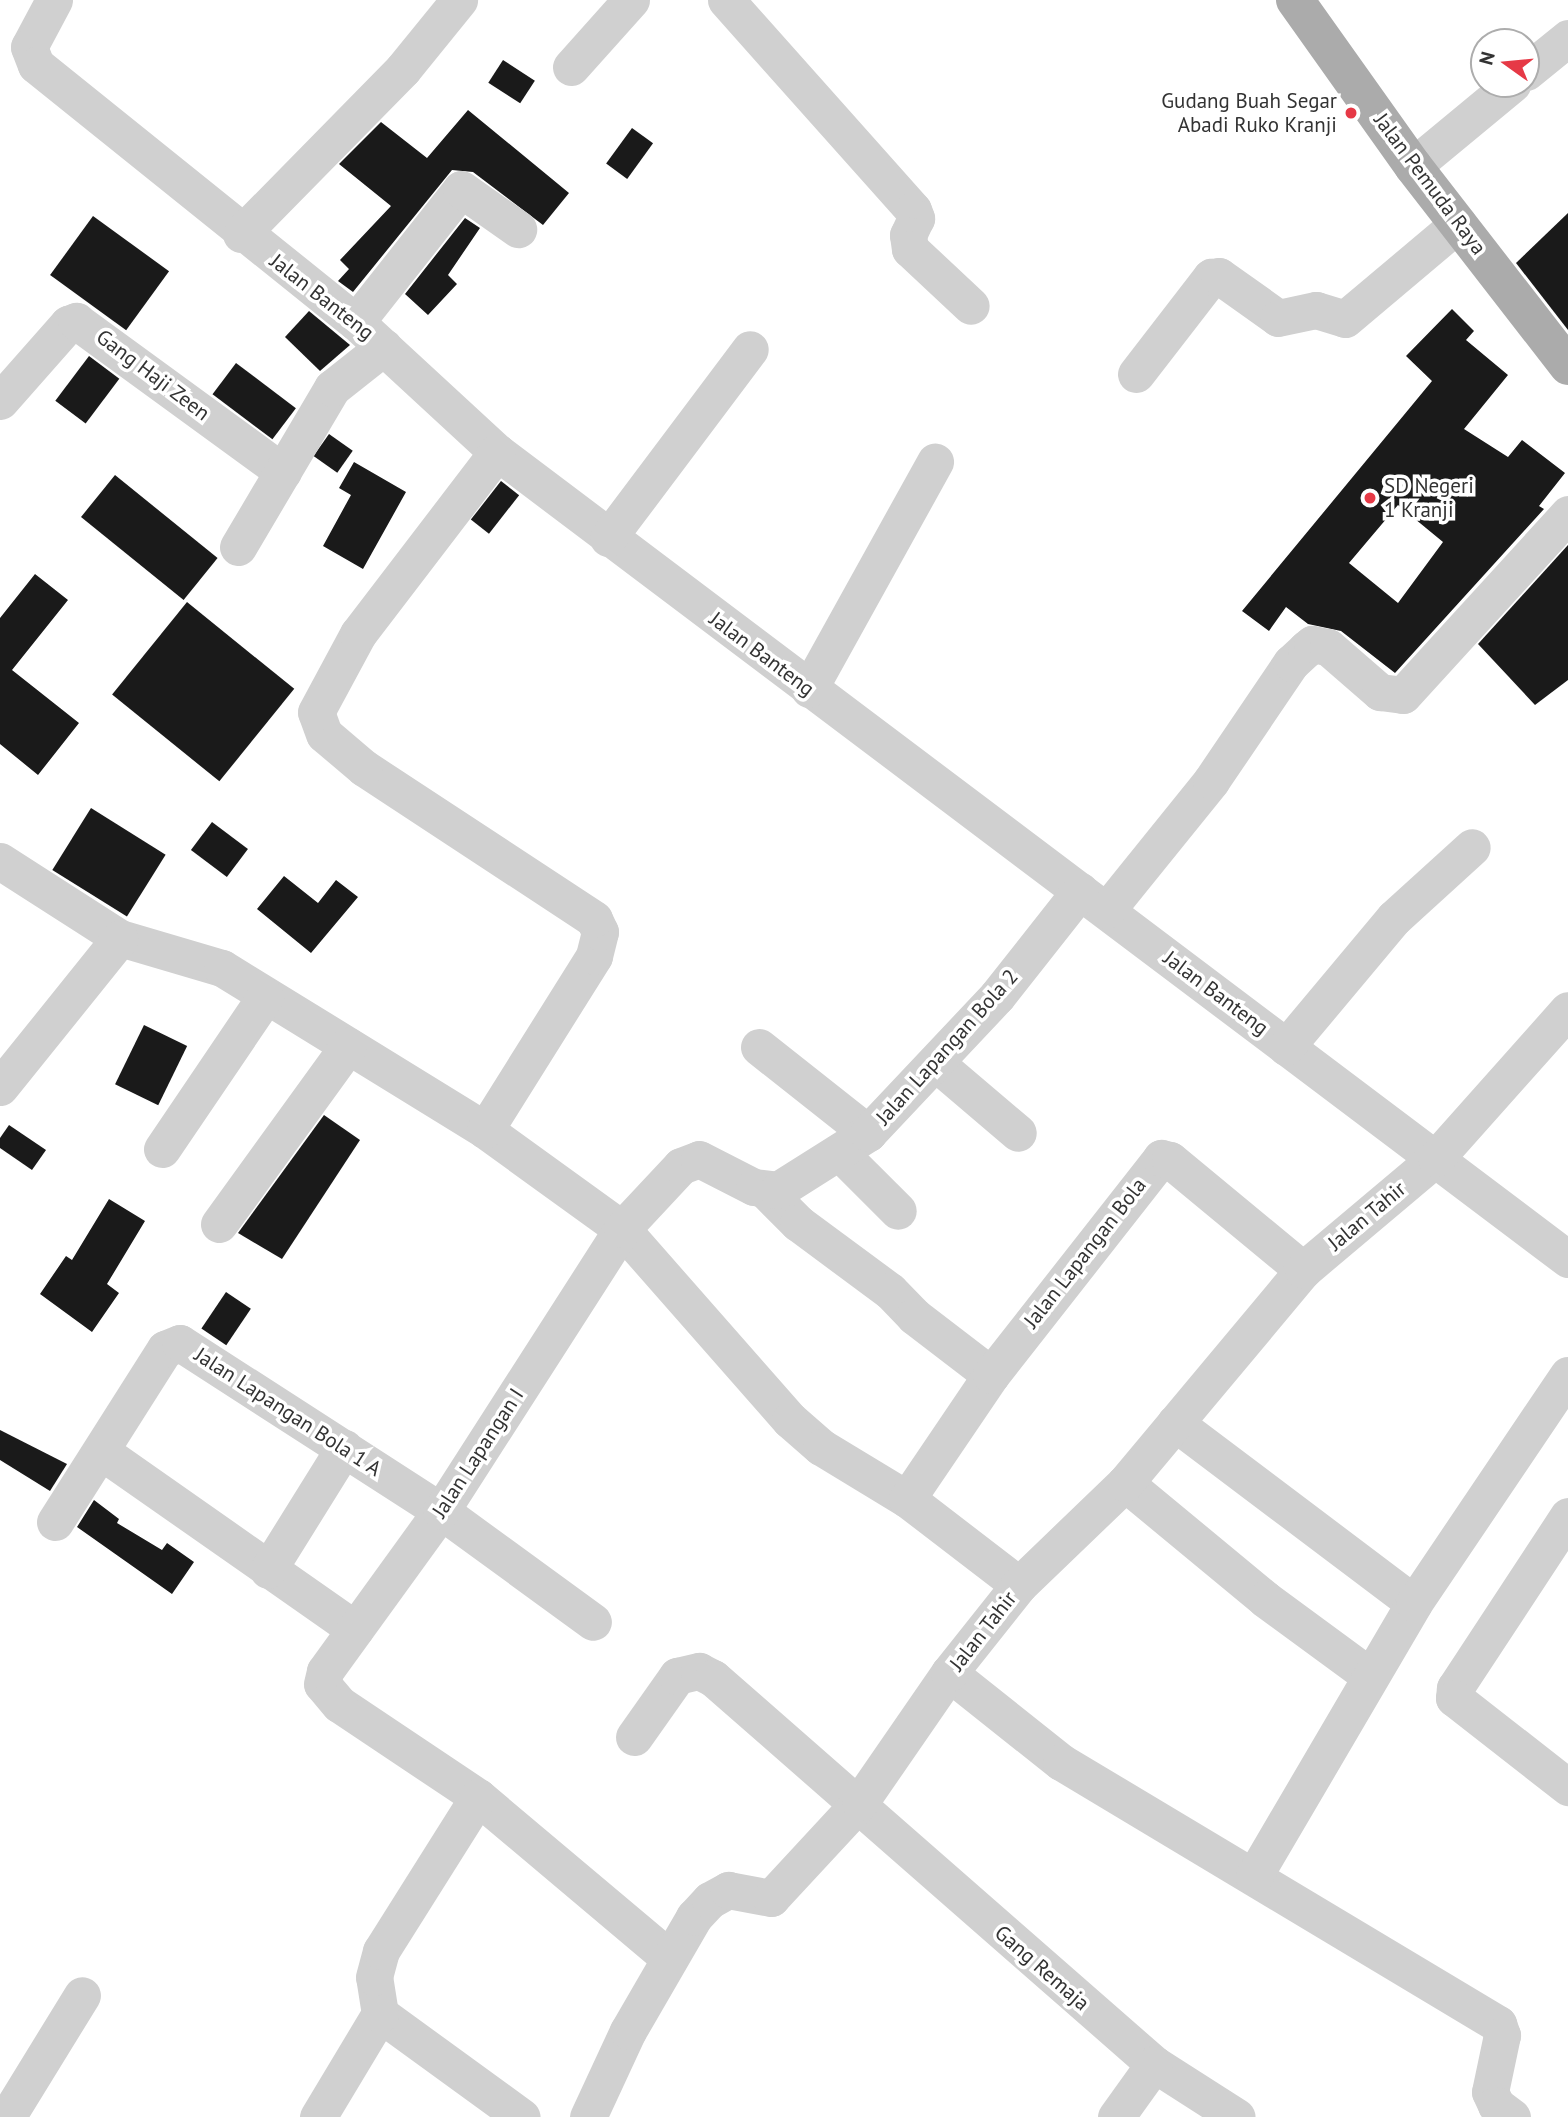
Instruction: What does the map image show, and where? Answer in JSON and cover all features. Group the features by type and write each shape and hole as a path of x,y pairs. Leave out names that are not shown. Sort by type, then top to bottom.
{"main road":[{"name":"Jalan Pemuda Raya","path":"1295,0 1413,166 1568,366"}],"street":[{"name":"Jalan Banteng","path":"54,0 29,47 36,65 241,234 356,322 497,452 1568,1259"},
{"path":"241,234 403,69 459,0"},
{"path":"571,68 631,0"},
{"path":"726,0 913,210 916,218 908,235 910,249 971,306"},
{"path":"1540,61 1568,38"},
{"path":"1413,166 1495,98"},
{"path":"356,322 461,190 518,229"},
{"path":"1136,374 1211,277 1219,276 1278,318 1316,310 1345,319 1458,224"},
{"name":"Gang Haji Zeen","path":"0,401 60,333 76,321 283,472"},
{"path":"238,547 332,388 384,347"},
{"path":"608,538 750,349"},
{"path":"485,1130 594,956 600,932 594,919 364,768 324,733 316,712 358,634 497,452"},
{"path":"809,689 935,462"},
{"name":"Jalan Lapangan Bola 2","path":"767,1192 779,1190 854,1143 937,1064 1211,781 1275,685 1306,649 1312,644 1328,647 1380,692 1403,695 1568,513"},
{"path":"1286,1047 1394,918 1472,847"},
{"path":"0,861 120,938 222,968 265,997 485,1130 622,1229 790,1420 821,1447 907,1499 1019,1585"},
{"path":"0,1087 120,938"},
{"path":"162,1149 265,997"},
{"name":"Jalan Tahir","path":"587,2117 668,1957 694,1917 722,1893 771,1898 860,1802 949,1673 1019,1585 1125,1483 1303,1270 1436,1158 1568,1010"},
{"path":"219,1224 348,1046"},
{"path":"759,1047 854,1143 898,1211"},
{"path":"937,1064 1018,1133"},
{"name":"Jalan Lapangan Bola","path":"907,1499 991,1375 1161,1158 1170,1160 1303,1270"},
{"path":"622,1229 687,1161 699,1159 767,1192 798,1223 890,1291 914,1316 991,1375"},
{"name":"Jalan Lapangan I","path":"478,1797 339,1704 322,1684 325,1671 441,1511 622,1229"},
{"name":"Jalan Lapangan Bola 1 A","path":"55,1522 171,1343 180,1343 441,1511 593,1622"},
{"path":"1254,1876 1414,1603 1568,1375"},
{"path":"1175,1423 1414,1603"},
{"path":"268,1570 344,1448"},
{"path":"102,1452 197,1522 355,1629"},
{"path":"1125,1483 1265,1599 1370,1676"},
{"path":"1568,1516 1455,1688 1454,1698 1568,1787"},
{"name":"Gang Remaja","path":"634,1737 677,1676 699,1671 860,1802 962,1899 1154,2064 1237,2117"},
{"path":"949,1673 1061,1762 1498,2024 1502,2035 1490,2091 1496,2105 1512,2117"},
{"path":"318,2117 380,2014 374,1977 381,1951 478,1797 668,1957"},
{"path":"7,2117 82,1995"},
{"path":"380,2014 522,2117"},
{"path":"1116,2117 1154,2064"}],"building":[{"path":"503,60 535,81 520,103 488,83"},
{"path":"468,110 569,193 543,225 473,172 452,170 353,292 338,281 349,269 340,260 391,206 339,164 381,122 427,158"},
{"path":"632,128 653,143 627,179 606,164"},
{"path":"1568,213 1568,330 1516,263"},
{"path":"93,216 169,271 126,330 50,275"},
{"path":"465,218 480,228 448,275 457,284 428,315 405,294"},
{"path":"1452,309 1474,331 1466,340 1508,375 1464,429 1508,457 1522,440 1565,473 1539,506 1544,509 1395,673 1341,631 1308,624 1286,607 1269,631 1242,611 1432,381 1406,356","holes":["1398,505 1443,542 1398,603 1349,563"]},
{"path":"309,311 350,345 320,371 285,337"},
{"path":"89,356 119,379 86,424 55,401"},
{"path":"236,363 296,408 272,439 213,394"},
{"path":"329,434 353,451 337,473 314,456"},
{"path":"354,462 406,492 363,569 323,546 351,495 339,488"},
{"path":"115,475 218,558 184,600 81,517"},
{"path":"501,481 519,495 489,534 471,520"},
{"path":"1568,545 1568,680 1535,705 1478,644"},
{"path":"35,574 68,600 12,670 79,723 38,775 0,744 0,618"},
{"path":"187,602 294,689 219,781 112,694"},
{"path":"91,808 166,855 127,917 52,870"},
{"path":"212,822 248,849 227,877 191,850"},
{"path":"284,876 318,903 336,880 358,897 311,953 257,909"},
{"path":"144,1025 187,1046 158,1105 115,1084"},
{"path":"324,1115 360,1140 282,1259 238,1233"},
{"path":"9,1125 46,1150 32,1170 0,1148 0,1138"},
{"path":"109,1199 145,1221 107,1284 119,1293 92,1332 40,1294 66,1256 72,1260"},
{"path":"226,1292 251,1309 226,1345 201,1328"},
{"path":"0,1430 67,1464 50,1491 0,1460"},
{"path":"94,1500 119,1519 117,1523 162,1550 167,1543 194,1562 172,1594 77,1527"}],"place":[{"name":"Gudang Buah Segar Abadi Ruko Kranji","path":"1351,113"},
{"name":"SD Negeri 1 Kranji","path":"1370,498"}]}
